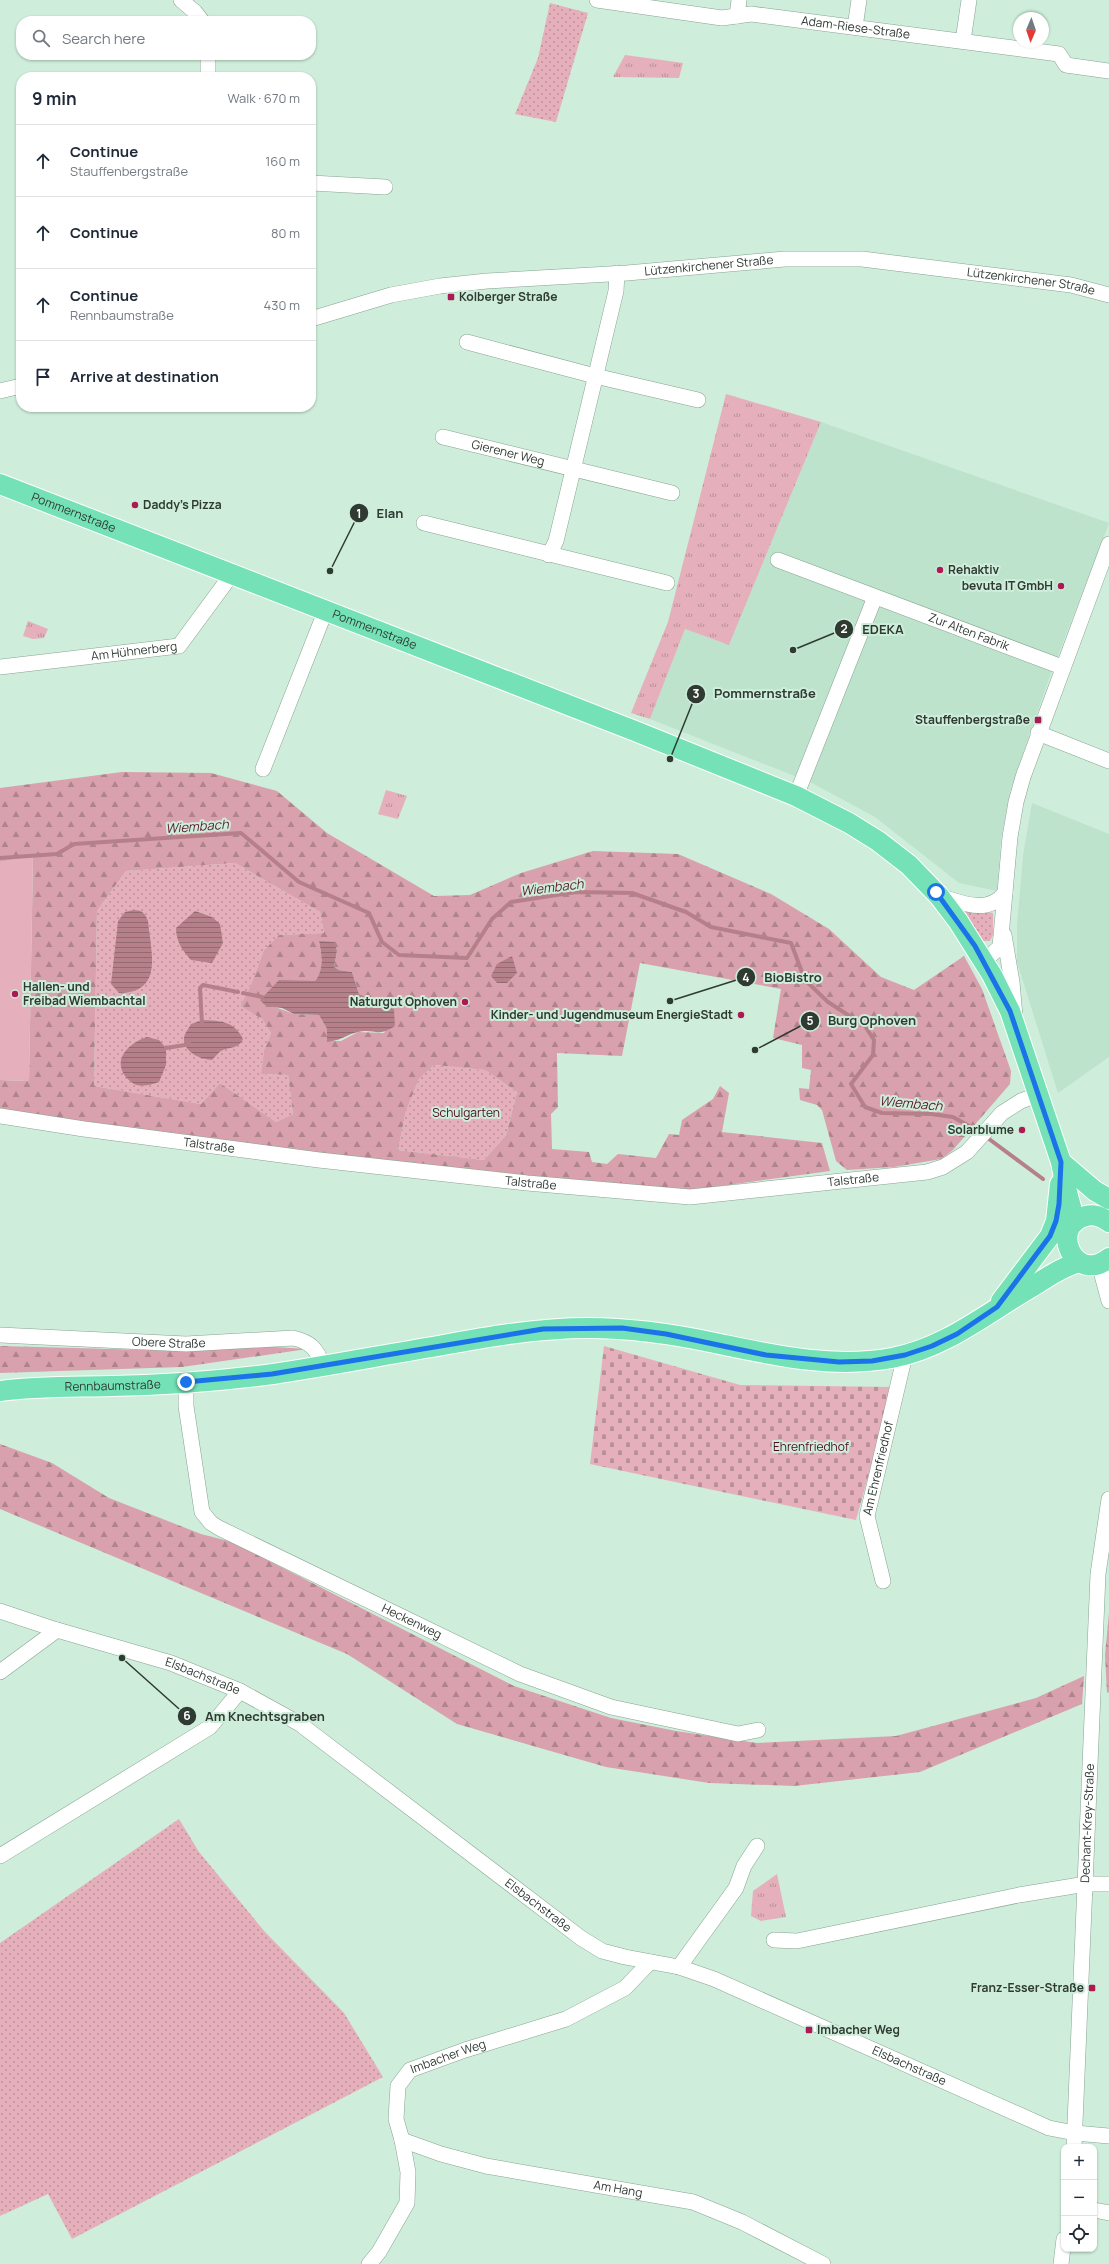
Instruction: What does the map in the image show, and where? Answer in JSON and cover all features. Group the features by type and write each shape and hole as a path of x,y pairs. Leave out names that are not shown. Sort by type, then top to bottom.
{"main road":[{"name":"Pommernstraße","path":"0,484 232,574 325,612 635,731 796,796 849,823 878,841 909,865 939,896"},
{"path":"939,896 984,961 1010,1011 1037,1095 1061,1162 1087,1210 1101,1219"},
{"path":"1061,1162 1095,1191 1109,1199"},
{"path":"1061,1162 1075,1222"},
{"path":"997,1307 1050,1236 1056,1221 1059,1204 1061,1162"},
{"path":"1101,1219 1083,1217 1075,1222 1069,1230 1067,1243 1073,1256 1079,1262 1088,1265 1104,1261"},
{"name":"Rennbaumstraße","path":"997,1307 1056,1257 1067,1243"},
{"name":"Rennbaumstraße","path":"0,1391 186,1382 272,1374 479,1338 543,1329 622,1328 666,1334 766,1355 822,1361 872,1361 905,1355 932,1346 957,1334 997,1307 1056,1272 1079,1262"}],"street":[{"path":"181,0 199,11"},
{"name":"Adam-Riese-Straße","path":"597,0 722,18 751,14 1059,54 1066,65 1109,71"},
{"path":"737,16 739,0"},
{"path":"855,27 859,0"},
{"path":"963,41 968,0"},
{"path":"208,60 208,72"},
{"path":"316,183 385,187"},
{"name":"Lützenkirchener Straße","path":"316,317 390,295 440,286 785,259 862,259 1071,285 1109,295"},
{"path":"549,554 556,541 594,376 616,291 617,273"},
{"path":"467,342 594,376 698,400"},
{"path":"0,391 16,387"},
{"name":"Gierener Weg","path":"443,437 672,493"},
{"path":"424,524 667,583"},
{"path":"984,961 1000,947 1003,932 1010,837 1016,802 1062,667 1109,544"},
{"name":"Zur Alten Fabrik","path":"778,560 1062,667"},
{"name":"Am Hühnerberg","path":"0,667 178,646 232,574"},
{"path":"796,796 875,597"},
{"name":"Pommernstraße","path":"263,769 325,612"},
{"path":"1038,734 1109,761"},
{"path":"939,896 983,906 992,905 1005,893"},
{"path":"1003,932 1012,982 1016,1029"},
{"name":"Talstraße","path":"0,1116 84,1129 319,1160 527,1183 690,1197 926,1172 955,1160 1008,1110 1021,1101 1037,1095"},
{"path":"1104,1261 1109,1301"},
{"name":"Obere Straße","path":"0,1335 186,1344 293,1338 307,1342 318,1351 323,1366"},
{"name":"Am Ehrenfriedhof","path":"883,1581 867,1516 905,1355"},
{"name":"Heckenweg","path":"186,1382 186,1406 202,1512 211,1523 219,1528 520,1674 611,1708 738,1734 758,1730"},
{"name":"Dechant-Krey-Straße","path":"1074,2140 1098,1574 1109,1499"},
{"name":"Elsbachstraße","path":"0,1611 57,1630 171,1663 240,1691 300,1724 581,1938 602,1951 679,1967 714,1979 1074,2140 1109,2136"},
{"path":"0,1672 57,1630"},
{"path":"0,1856 163,1758 210,1727 240,1691"},
{"path":"679,1967 736,1888 744,1866 757,1846"},
{"path":"774,1940 797,1941 1019,1895 1086,1884 1109,1884"},
{"name":"Imbacher Weg","path":"368,2264 379,2252 407,2203 408,2172 402,2140 396,2119 398,2086 410,2070 465,2050 566,2019 625,1988 650,1962"},
{"name":"Am Hang","path":"402,2140 441,2154 486,2166 693,2202 742,2222 823,2264"},
{"path":"1097,2210 1109,2212"},
{"path":"1061,2264 1062,2252"}],"shaded area":[{"path":"821,422 1109,523 1050,676 1010,791 1001,840 997,891 959,883 875,817 810,782 650,719 685,629 729,645"},
{"path":"1032,803 1109,834 1109,1057 1058,1093 1017,962 1017,925 1023,856"},
{"path":"133,910 143,912 148,921 152,969 149,978 143,986 133,991 119,993 111,984 118,921 125,912"},
{"path":"195,911 212,917 220,924 223,943 212,963 191,960 182,949 178,941 176,928"},
{"path":"319,941 334,942 337,951 334,967 339,970 352,972 359,994 394,1009 395,1026 389,1030 380,1032 358,1032 327,1042 327,1029 319,1015 294,1014 282,1008 266,1006 260,1000 279,980 315,981 321,967"},
{"path":"512,956 517,973 507,983 497,983 491,976 497,964"},
{"path":"203,1020 216,1021 231,1025 243,1039 239,1045 221,1051 212,1060 198,1057 186,1047 184,1038 191,1024"},
{"path":"147,1037 159,1040 166,1048 166,1065 159,1082 140,1086 133,1084 125,1076 121,1063 122,1057 130,1047 141,1039"}],"green space":[{"path":"550,3 588,13 556,122 515,114 538,58"},
{"path":"625,55 683,63 679,78 613,77"},
{"path":"726,394 821,422 729,645 685,629 650,719 631,713 668,622"},
{"path":"28,621 48,629 44,638 33,639 23,636"},
{"path":"122,772 211,773 277,791 327,833 434,896 470,895 521,873 593,851 678,854 771,894 829,929 881,977 914,990 964,956 982,989 1011,1071 1010,1084 953,1150 941,1159 894,1167 847,1170 836,1161 822,1110 817,1105 800,1100 799,1088 809,1089 811,1070 802,1068 802,1045 773,1038 781,989 640,963 622,1056 557,1053 558,1107 551,1114 552,1149 589,1152 592,1162 607,1164 618,1154 656,1158 669,1134 679,1135 682,1120 713,1099 720,1086 729,1093 722,1132 822,1143 830,1171 692,1190 526,1177 319,1154 0,1111 0,1080 29,1081 33,856 0,862 0,788","holes":["235,863 320,912 324,933 279,935 264,950 250,987 240,1006 262,1019 271,1033 264,1050 261,1074 288,1075 293,1114 276,1122 220,1083 201,1104 94,1086 97,911 126,871","319,941 337,951 334,967 339,970 352,972 359,994 394,1009 394,1015 384,1033 358,1032 341,1041 327,1041 327,1029 319,1015 294,1014 275,1007 299,981 315,981 321,967","434,1065 485,1070 517,1092 506,1135 484,1160 398,1150 406,1111 419,1079"]},
{"path":"386,790 407,796 398,819 378,814"},
{"name":"Hallen- und Freibad Wiembachtal","path":"33,855 29,1081 0,1080 0,862"},
{"path":"235,863 320,912 324,933 279,935 264,950 250,987 240,1006 262,1019 271,1033 264,1050 261,1074 288,1075 293,1114 276,1122 220,1083 201,1104 94,1086 97,911 126,871"},
{"path":"965,907 993,913 993,935 990,941 981,941 963,911"},
{"name":"Schulgarten","path":"434,1065 485,1070 517,1092 506,1135 484,1160 398,1150 406,1111 419,1079"},
{"path":"0,1346 185,1351 259,1346 307,1349 182,1367 0,1373"},
{"name":"Ehrenfriedhof","path":"604,1346 740,1385 893,1387 856,1520 590,1464"},
{"path":"0,1444 52,1463 109,1498 201,1534 232,1542 514,1686 611,1718 676,1731 757,1743 896,1736 1036,1698 1084,1676 1082,1704 920,1772 794,1786 709,1783 606,1767 457,1724 347,1654 0,1509"},
{"path":"1109,1613 1109,1692 1107,1693 1105,1655"},
{"path":"179,1819 199,1852 265,1932 344,2013 383,2077 72,2239 48,2194 0,2216 0,1943"},
{"path":"777,1874 786,1917 761,1921 751,1916 753,1891"}],"waterway":[{"name":"Wiembach","path":"0,858 57,854 74,844 241,833 299,882 369,913 382,942 399,955 467,958 492,919 511,902 576,892 632,893 686,912 711,927 791,943 805,980 828,1002 865,1026 874,1040 873,1055 851,1084 865,1107 882,1113 931,1114 953,1117 980,1132"},
{"path":"202,1024 200,988 203,985 238,992"},
{"path":"243,993 262,997"},
{"path":"166,1048 189,1043"},
{"name":"Wiembach","path":"985,1136 1043,1179"}],"place":[{"name":"Kolberger Straße","path":"451,297"},
{"name":"Daddy's Pizza","path":"135,505"},
{"name":"Rehaktiv","path":"940,570"},
{"name":"Elan","path":"330,571"},
{"name":"bevuta IT GmbH","path":"1061,586"},
{"name":"EDEKA","path":"793,650"},
{"name":"Stauffenbergstraße","path":"1038,720"},
{"name":"Pommernstraße","path":"670,759"},
{"name":"Hallen- und Freibad Wiembachtal","path":"15,994"},
{"name":"BioBistro","path":"670,1001"},
{"name":"Naturgut Ophoven","path":"465,1002"},
{"name":"Kinder- und Jugendmuseum EnergieStadt","path":"741,1015"},
{"name":"Burg Ophoven","path":"755,1050"},
{"name":"Solarblume","path":"1022,1130"},
{"name":"Am Knechtsgraben","path":"122,1658"},
{"name":"Franz-Esser-Straße","path":"1092,1988"},
{"name":"Imbacher Weg","path":"809,2030"}],"route":[{"path":"186,1382 272,1374 543,1329 622,1328 715,1343 766,1355 839,1362 872,1361 905,1355 932,1346 957,1334 997,1307 1050,1236 1056,1221 1059,1204 1061,1162 1037,1095 1010,1011 992,975 975,946 936,892"}]}
